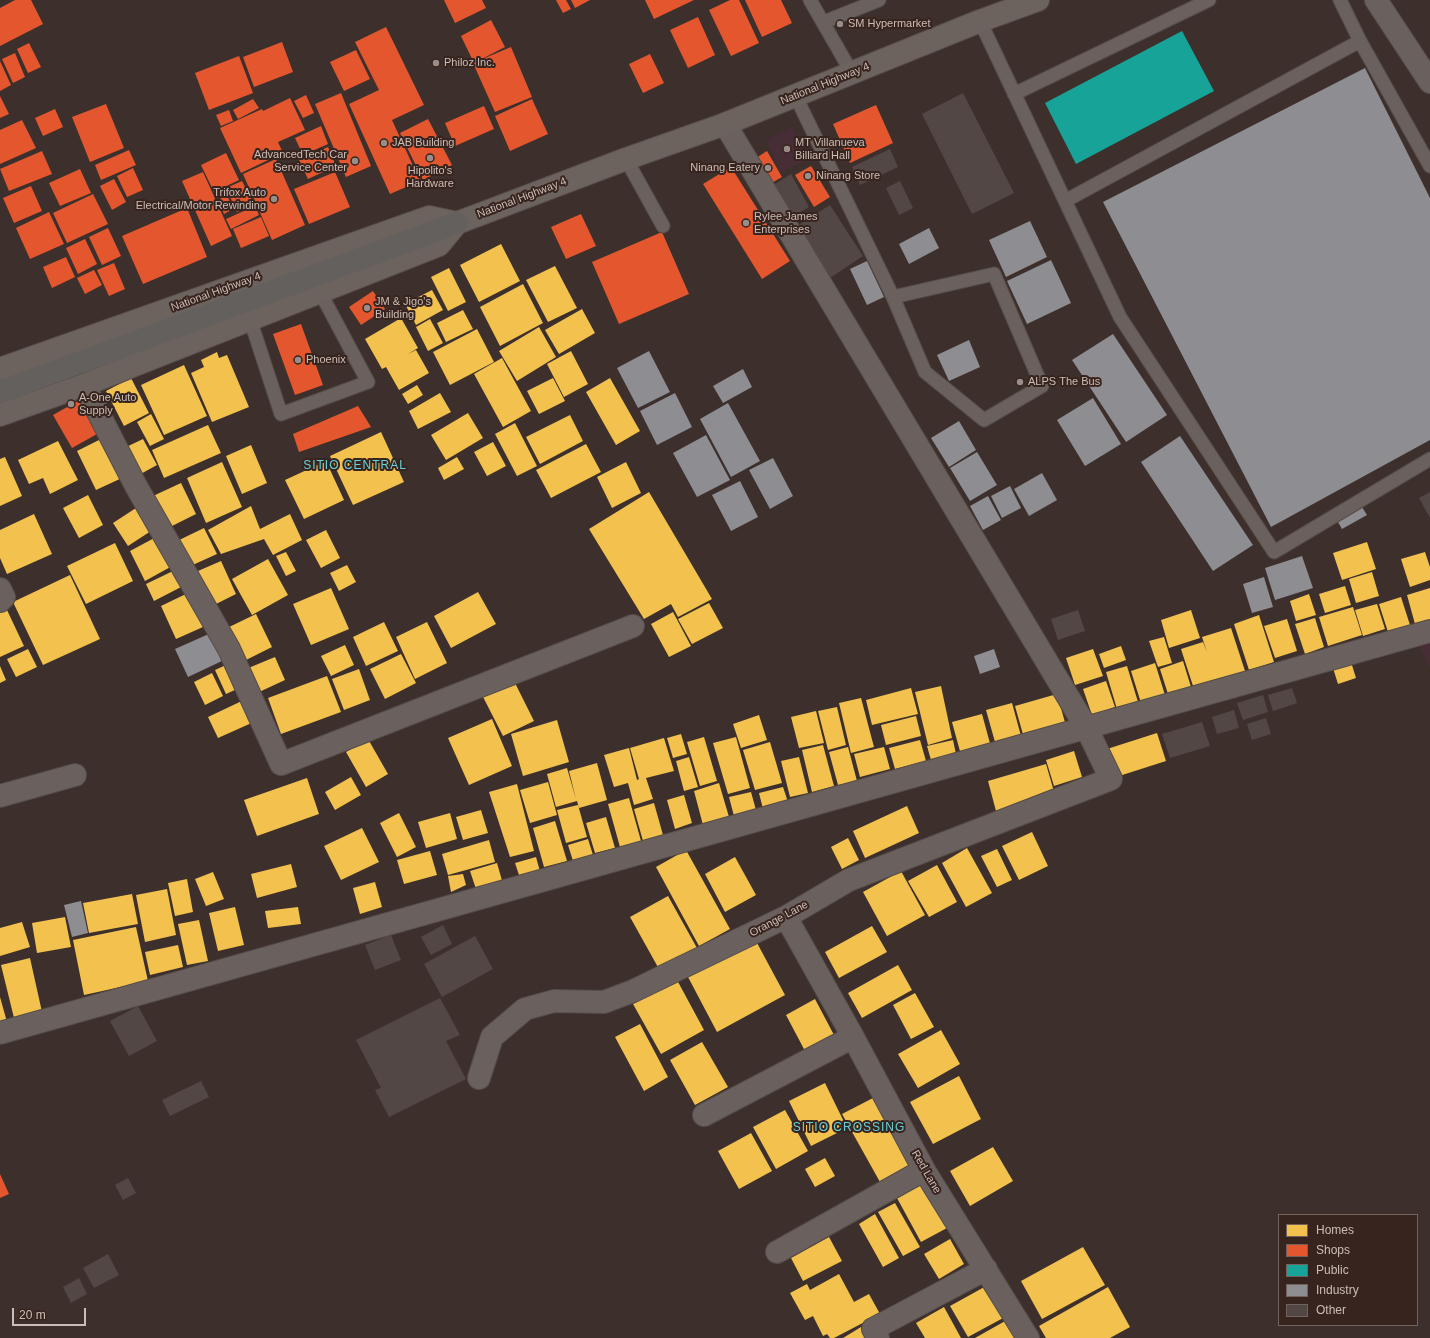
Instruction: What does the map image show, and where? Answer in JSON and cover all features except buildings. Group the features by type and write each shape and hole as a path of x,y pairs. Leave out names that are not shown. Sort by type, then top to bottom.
{"highway":[{"path":"0,392 456,222"}],"main road":[{"name":"National Highway 4","path":"0,369 429,217 456,222 796,97 980,21 1038,0"},
{"path":"0,415 84,385 439,245 456,222"}],"street":[{"path":"1376,0 1430,82"},
{"path":"725,124 1086,727"},
{"path":"84,385 136,486 228,649 281,764 633,626"},
{"path":"0,589 4,597 0,602"},
{"path":"0,1033 1430,631"},
{"name":"Orange Lane","path":"479,1078 492,1037 525,1009 554,1001 604,1002 633,991 786,918 849,880 1111,780 1086,727"},
{"path":"0,796 75,775"},
{"name":"Red Lane","path":"786,918 853,1037 924,1170 1028,1338"},
{"path":"704,1115 853,1037"},
{"path":"777,1252 924,1170"},
{"path":"878,1338 873,1329 986,1269"}],"lane":[{"path":"810,0 852,73"},
{"path":"824,22 880,0"},
{"path":"1014,94 1209,0"},
{"path":"1340,0 1360,42 1430,166"},
{"path":"980,21 1120,317 1274,552 1430,459"},
{"path":"1065,201 1360,42"},
{"path":"796,97 893,297 925,372 984,420 1042,386 994,274 893,297"},
{"path":"626,159 663,226"},
{"path":"250,319 281,414 368,382 320,292"}],"shaded area":[{"name":"MT Villanueva Billiard Hall","path":"792,127 808,159 781,172 766,140"},
{"path":"1430,642 1430,668 1419,645"}],"place":[{"name":"SM Hypermarket","path":"840,24"},
{"name":"Philoz Inc.","path":"436,63"},
{"name":"JAB Building","path":"384,143"},
{"name":"MT Villanueva Billiard Hall","path":"787,149"},
{"name":"Hipolito's Hardware","path":"430,158"},
{"name":"AdvancedTech Car Service Center","path":"355,161"},
{"name":"Ninang Eatery","path":"768,168"},
{"name":"Ninang Store","path":"808,176"},
{"name":"Trifox Auto Electrical/Motor Rewinding","path":"274,199"},
{"name":"Rylee James Enterprises","path":"746,223"},
{"name":"JM & Jigo's Building","path":"367,308"},
{"name":"Phoenix","path":"298,360"},
{"name":"ALPS The Bus","path":"1020,382"},
{"name":"A-One Auto Supply","path":"71,404"}],"district":[{"name":"SITIO CENTRAL","path":"355,466"},
{"name":"SITIO CROSSING","path":"849,1128"}]}
